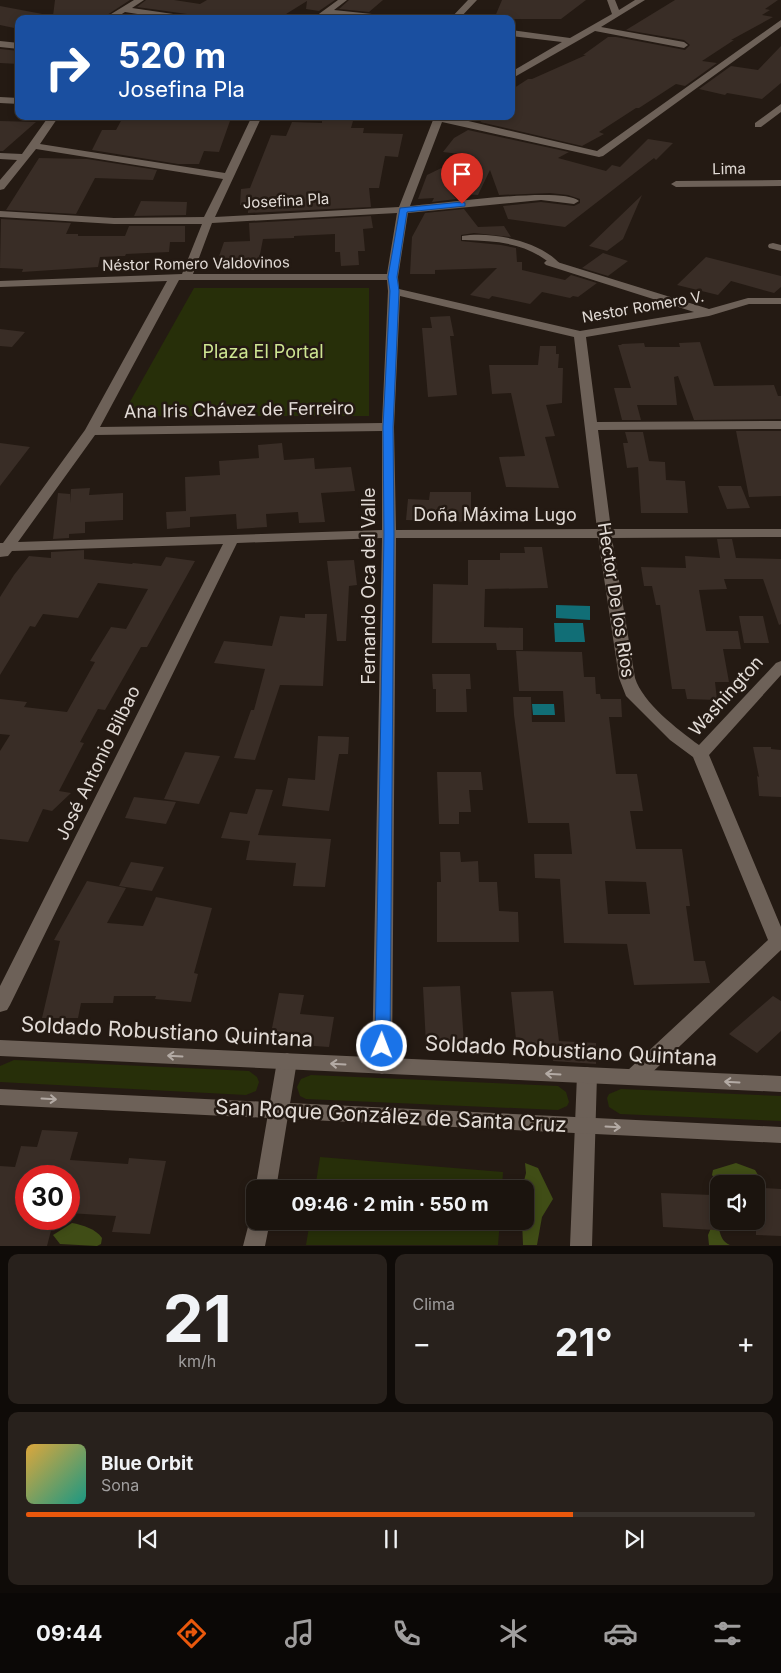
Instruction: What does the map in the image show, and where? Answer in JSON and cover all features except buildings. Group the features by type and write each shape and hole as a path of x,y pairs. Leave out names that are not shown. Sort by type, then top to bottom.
{"street":[{"path":"113,15 140,0"},
{"path":"321,15 342,0"},
{"path":"458,15 473,0"},
{"path":"611,0 616,14"},
{"path":"515,74 642,0"},
{"path":"123,9 161,15"},
{"path":"325,12 353,15"},
{"path":"448,120 599,154 781,23"},
{"path":"594,28 684,45"},
{"path":"515,34 573,41"},
{"path":"0,44 15,46"},
{"path":"0,100 15,101"},
{"path":"758,124 781,107"},
{"path":"0,187 22,158 34,146 51,120"},
{"path":"2,550 91,431 180,277 230,177 255,120"},
{"name":"Fernando Oca del Valle","path":"382,1066 389,534 388,427 393,284 403,210 434,120"},
{"path":"34,146 230,177"},
{"path":"0,156 22,158"},
{"name":"Lima","path":"676,184 781,183"},
{"name":"Josefina Pla","path":"0,214 114,221 208,221 403,210 541,197 574,201"},
{"path":"554,264 708,313"},
{"name":"Néstor Romero Valdovinos","path":"0,284 180,277 393,284"},
{"name":"Nestor Romero V.","path":"393,284 580,335 708,313 748,301 781,301"},
{"name":"Hector De los Rios","path":"580,335 604,533 627,678 632,692 676,736 700,754"},
{"path":"590,426 781,424"},
{"name":"Ana Iris Chávez de Ferreiro","path":"91,431 388,427"},
{"name":"Doña Máxima Lugo","path":"2,550 389,534 781,533"},
{"name":"José Antonio Bilbao","path":"0,1005 232,539"},
{"name":"Washington","path":"700,754 781,666"},
{"path":"634,1078 778,946 700,754"},
{"name":"Soldado Robustiano Quintana","path":"0,1048 781,1084"},
{"path":"267,1180 287,1061"},
{"path":"582,1246 584,1126 587,1075"},
{"name":"San Roque González de Santa Cruz","path":"0,1097 781,1135"},
{"path":"254,1246 257,1230"}],"lane":[{"path":"464,238 500,239 523,244 548,254 554,264"}],"green space":[{"name":"Plaza El Portal","path":"194,288 369,288 369,416 122,416"},
{"path":"14,1060 249,1071 257,1077 259,1082 256,1091 246,1095 0,1082 0,1066"},
{"path":"311,1075 558,1086 566,1092 569,1102 567,1106 558,1110 306,1099 300,1096 297,1087 301,1079"},
{"path":"621,1089 781,1096 781,1121 620,1114 609,1107 607,1098 609,1094"},
{"path":"320,1157 503,1172 503,1180 316,1180"},
{"path":"525,1163 538,1168 553,1199 542,1217 537,1245 523,1245 522,1230 534,1230 534,1180 524,1180"},
{"path":"736,1163 755,1170 758,1175 712,1175 713,1170"},
{"path":"80,1225 93,1230 102,1238 101,1244 97,1246 60,1244 53,1235 61,1230 80,1230"},
{"path":"308,1230 499,1230 498,1245 306,1245"},
{"path":"710,1230 719,1230 726,1243 730,1245 709,1245 708,1235"}],"water":[{"path":"556,605 590,606 590,620 556,618"},
{"path":"554,623 583,623 585,642 555,642"},
{"path":"532,704 554,704 555,715 533,715"}],"route":[{"path":"382,1046 389,534 388,427 394,291 392,277 403,210 462,204"}]}
